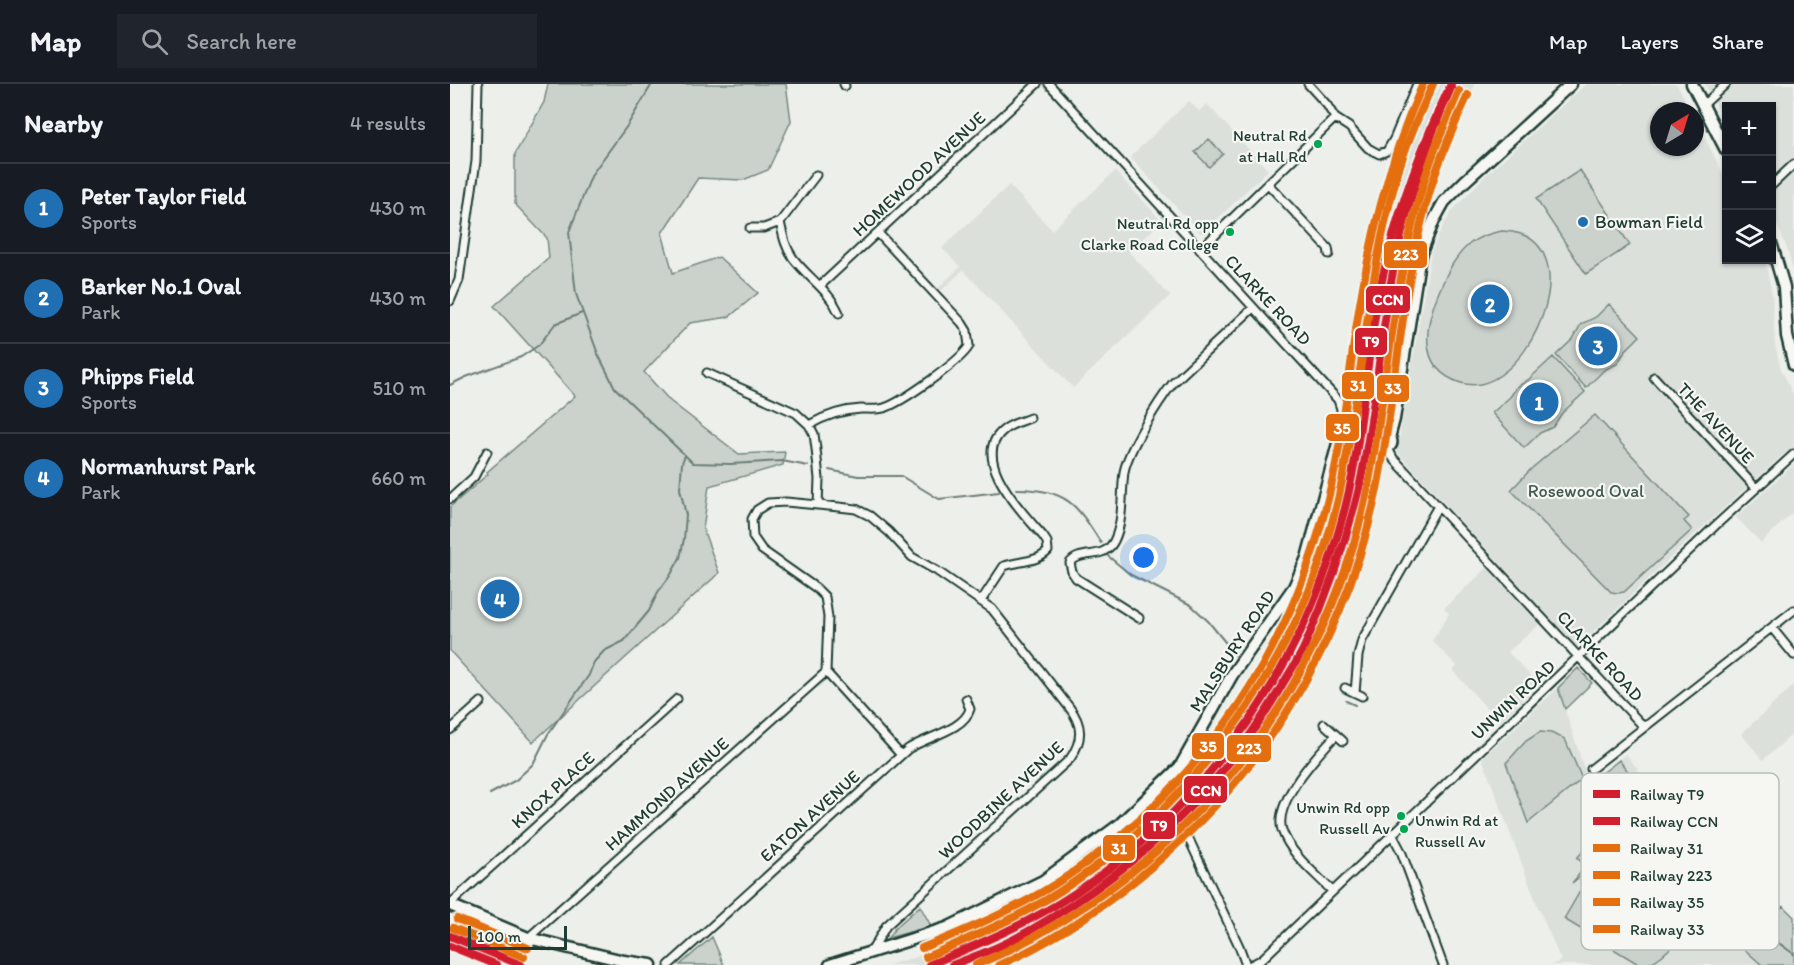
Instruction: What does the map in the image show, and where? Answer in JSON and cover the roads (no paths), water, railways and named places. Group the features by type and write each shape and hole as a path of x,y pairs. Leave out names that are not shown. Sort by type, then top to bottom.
{"street":[{"path":"450,302 459,280 476,161 478,84"},
{"name":"HOMEWOOD AVENUE","path":"821,285 1037,84"},
{"name":"CLARKE ROAD","path":"1049,84 1338,400 1345,437"},
{"path":"1308,84 1327,105 1335,118 1349,127 1374,153 1384,154 1394,139 1417,84"},
{"path":"1345,437 1382,442 1394,418 1420,255 1444,202 1571,84"},
{"path":"1692,84 1701,102"},
{"path":"1704,104 1726,84"},
{"path":"1704,107 1722,142"},
{"path":"1200,250 1335,118"},
{"path":"1776,181 1794,164"},
{"path":"750,228 764,228 780,222 816,175"},
{"path":"1268,184 1328,248 1329,255"},
{"path":"780,222 790,253 821,285 835,303 839,313"},
{"path":"809,425 825,416 846,410 885,408 960,358 969,346 967,331 878,233"},
{"path":"1776,260 1784,287 1787,336 1794,364"},
{"path":"1139,618 1076,578 1070,563 1080,556 1092,556 1110,547 1117,531 1126,464 1156,407 1173,383 1253,308"},
{"path":"706,374 796,413 809,425 814,434 816,449 819,478 818,505"},
{"name":"THE AVENUE","path":"1654,377 1756,488"},
{"path":"981,601 1004,566 1044,556 1048,550 1043,536 999,480 992,461 993,449 998,436 1008,427 1030,418"},
{"name":"MALSBURY ROAD","path":"830,965 947,928 1042,881 1119,825 1180,766 1232,675 1294,587 1310,548 1345,437"},
{"name":"CLARKE ROAD","path":"1382,442 1393,458 1644,727"},
{"path":"450,499 474,477 487,452"},
{"name":"UNWIN ROAD","path":"1251,965 1261,960 1794,454"},
{"name":"WOODBINE AVENUE","path":"826,672 828,617 825,597 816,588 762,550 753,537 752,519 757,510 768,503 818,505 856,510 870,516 889,532 912,557 937,571 992,609 1077,718 1080,727 1077,750 1070,759 886,926 871,953"},
{"path":"1345,688 1358,695 1358,656 1362,640 1438,506"},
{"path":"1591,769 1794,610"},
{"path":"1772,628 1794,655"},
{"path":"826,672 901,755"},
{"name":"HAMMOND AVENUE","path":"528,938 826,672"},
{"name":"KNOX PLACE","path":"450,905 677,699"},
{"name":"EATON AVENUE","path":"669,965 901,755 921,740 946,731 965,719 970,709 966,699"},
{"path":"450,730 481,702"},
{"path":"1324,724 1343,741"},
{"path":"1332,891 1295,853 1281,828 1281,814 1285,801 1319,753 1336,735"},
{"path":"1392,834 1401,851 1443,965"},
{"path":"1187,835 1246,965"},
{"path":"450,905 528,938 623,963 651,965"}],"waterway":[{"path":"652,84 627,126 592,174 569,232 576,294 598,354 615,388 693,463 730,464 782,461 808,466"},
{"path":"450,385 521,357 539,345 555,324 582,313"},
{"path":"490,794 516,780 533,764 548,734 589,675 594,662 604,651 624,641 649,611 658,592 670,576 680,558 684,539 686,515 680,489 682,463 685,455"},
{"path":"829,470 858,476 901,476 939,499 999,492"},
{"path":"1017,489 1048,492 1068,501 1077,509 1101,543"},
{"path":"1108,556 1131,575 1191,605 1208,621 1238,658"},
{"path":"1346,701 1355,705"},
{"path":"1779,943 1794,954"}],"rail line":[{"name":"35","path":"922,948 1034,897 1069,875 1119,837 1164,796 1204,752 1239,704 1269,653 1295,599 1316,542 1336,463 1361,297 1373,235 1389,174 1423,84"},
{"name":"31","path":"926,957 1002,923 1057,894 1123,844 1169,803 1210,757 1247,707 1279,655 1305,599 1327,541 1342,481 1386,216 1404,155 1433,84"},
{"name":"T9","path":"929,965 1040,914 1075,893 1124,857 1169,816 1210,772 1247,724 1279,673 1306,619 1329,562 1346,504 1356,455 1369,355 1383,276 1406,192 1451,84"},
{"name":"CCN","path":"952,965 1005,944 1053,917 1129,863 1164,832 1228,764 1256,726 1297,661 1329,587 1354,508 1373,411 1391,282 1402,231 1423,159 1451,88"},
{"name":"223","path":"976,965 1048,929 1115,885 1176,833 1231,774 1278,709 1317,639 1347,564 1368,486 1398,297 1413,222 1431,161 1459,91"},
{"name":"33","path":"999,965 1048,941 1079,921 1123,890 1170,850 1213,808 1252,762 1286,713 1316,661 1341,606 1362,549 1384,451 1406,299 1421,224 1439,163 1468,95"},
{"name":"35","path":"457,919 528,948"},
{"name":"31","path":"453,928 524,957"},
{"name":"T9","path":"450,936 521,965"},
{"name":"CCN","path":"450,946 497,965"}],"place":[{"name":"Neutral Rd at Hall Rd","path":"1318,144"},
{"name":"Bowman Field","path":"1583,222"},
{"name":"Neutral Rd opp Clarke Road College","path":"1230,232"},
{"name":"Barker No.1 Oval","path":"1490,304"},
{"name":"Phipps Field","path":"1598,346"},
{"name":"Peter Taylor Field","path":"1539,402"},
{"name":"Normanhurst Park","path":"500,599"},
{"name":"Unwin Rd opp Russell Av","path":"1401,816"},
{"name":"Unwin Rd at Russell Av","path":"1404,829"}],"park label":[{"name":"Rosewood Oval","path":"1586,491"}]}
